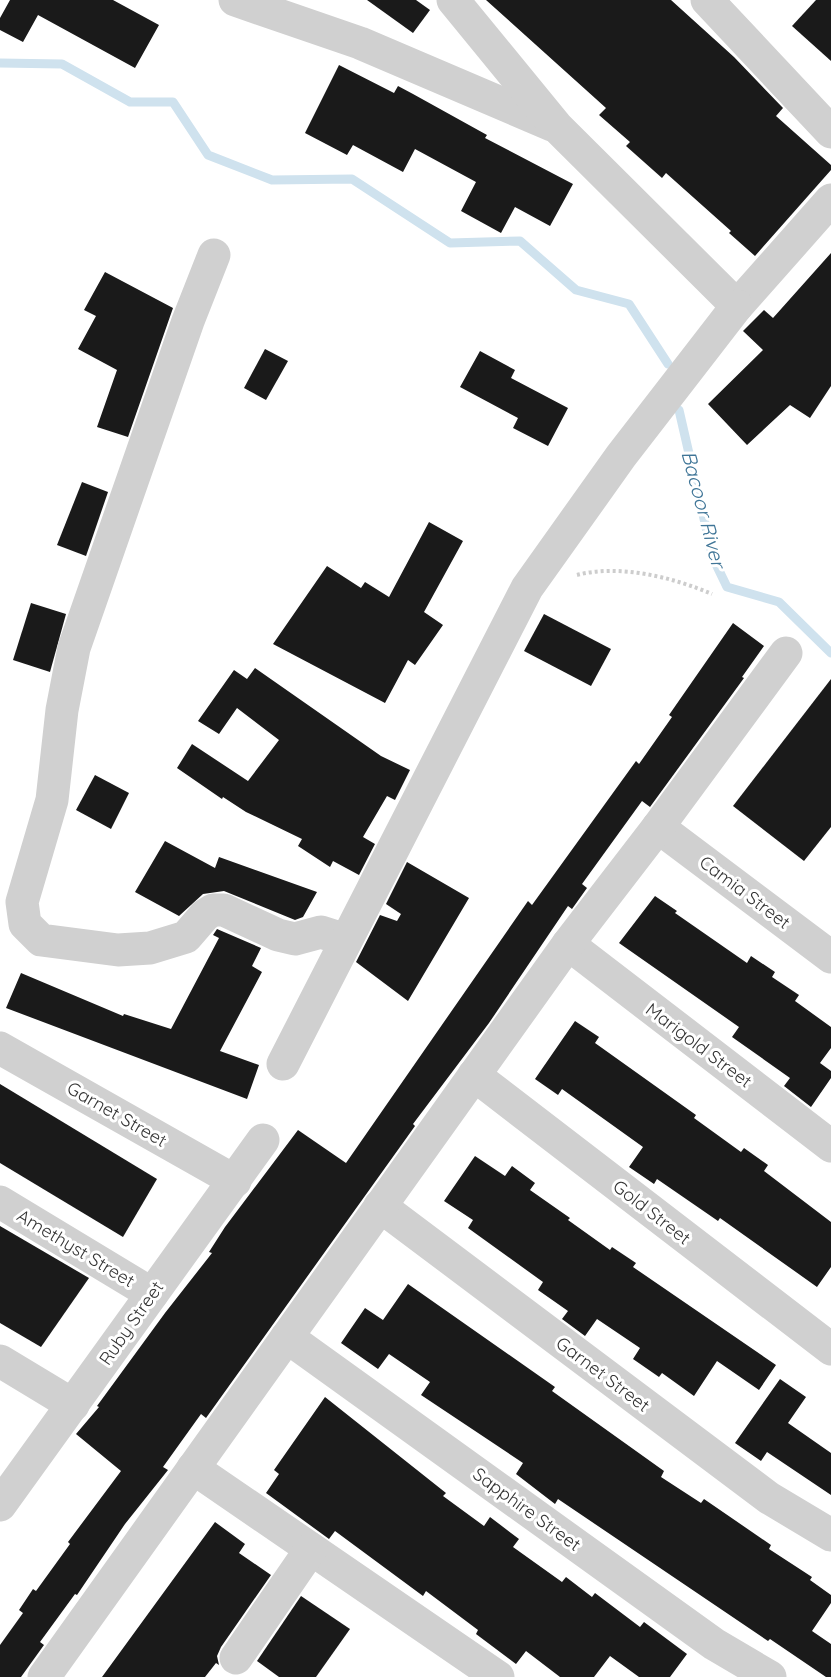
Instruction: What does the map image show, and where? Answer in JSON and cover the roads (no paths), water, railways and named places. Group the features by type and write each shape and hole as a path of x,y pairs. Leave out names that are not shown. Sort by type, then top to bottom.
{"street":[{"path":"235,0 360,43 557,127"},
{"path":"453,0 557,127 737,306"},
{"path":"707,0 831,132"},
{"path":"284,1064 527,588 621,456 737,306 831,200"},
{"path":"214,255 180,343 74,648 62,710 52,800 22,902 25,924 41,940 118,950 150,948 186,937 205,915 213,910 224,910 278,935 295,939 321,932 346,940"},
{"path":"44,1677 568,944 658,827 786,652"},
{"name":"Camia Street","path":"658,827 831,957"},
{"name":"Marigold Street","path":"568,944 831,1146"},
{"name":"Garnet Street","path":"0,1048 235,1181"},
{"name":"Gold Street","path":"474,1075 831,1349"},
{"name":"Ruby Street","path":"0,1505 263,1140"},
{"name":"Amethyst Street","path":"0,1202 152,1294"},
{"name":"Garnet Street","path":"380,1206 769,1498 831,1535"},
{"name":"Sapphire Street","path":"287,1337 714,1644 770,1677"},
{"path":"0,1361 73,1405"},
{"path":"193,1468 498,1677"},
{"path":"236,1658 311,1549"}],"waterway":[{"name":"Bacoor River","path":"0,63 62,64 130,102 173,102 208,155 272,180 352,179 450,243 520,241 576,290 629,304 668,364"},
{"name":"Bacoor River","path":"679,410 713,558 727,587 779,602 831,653"}]}
